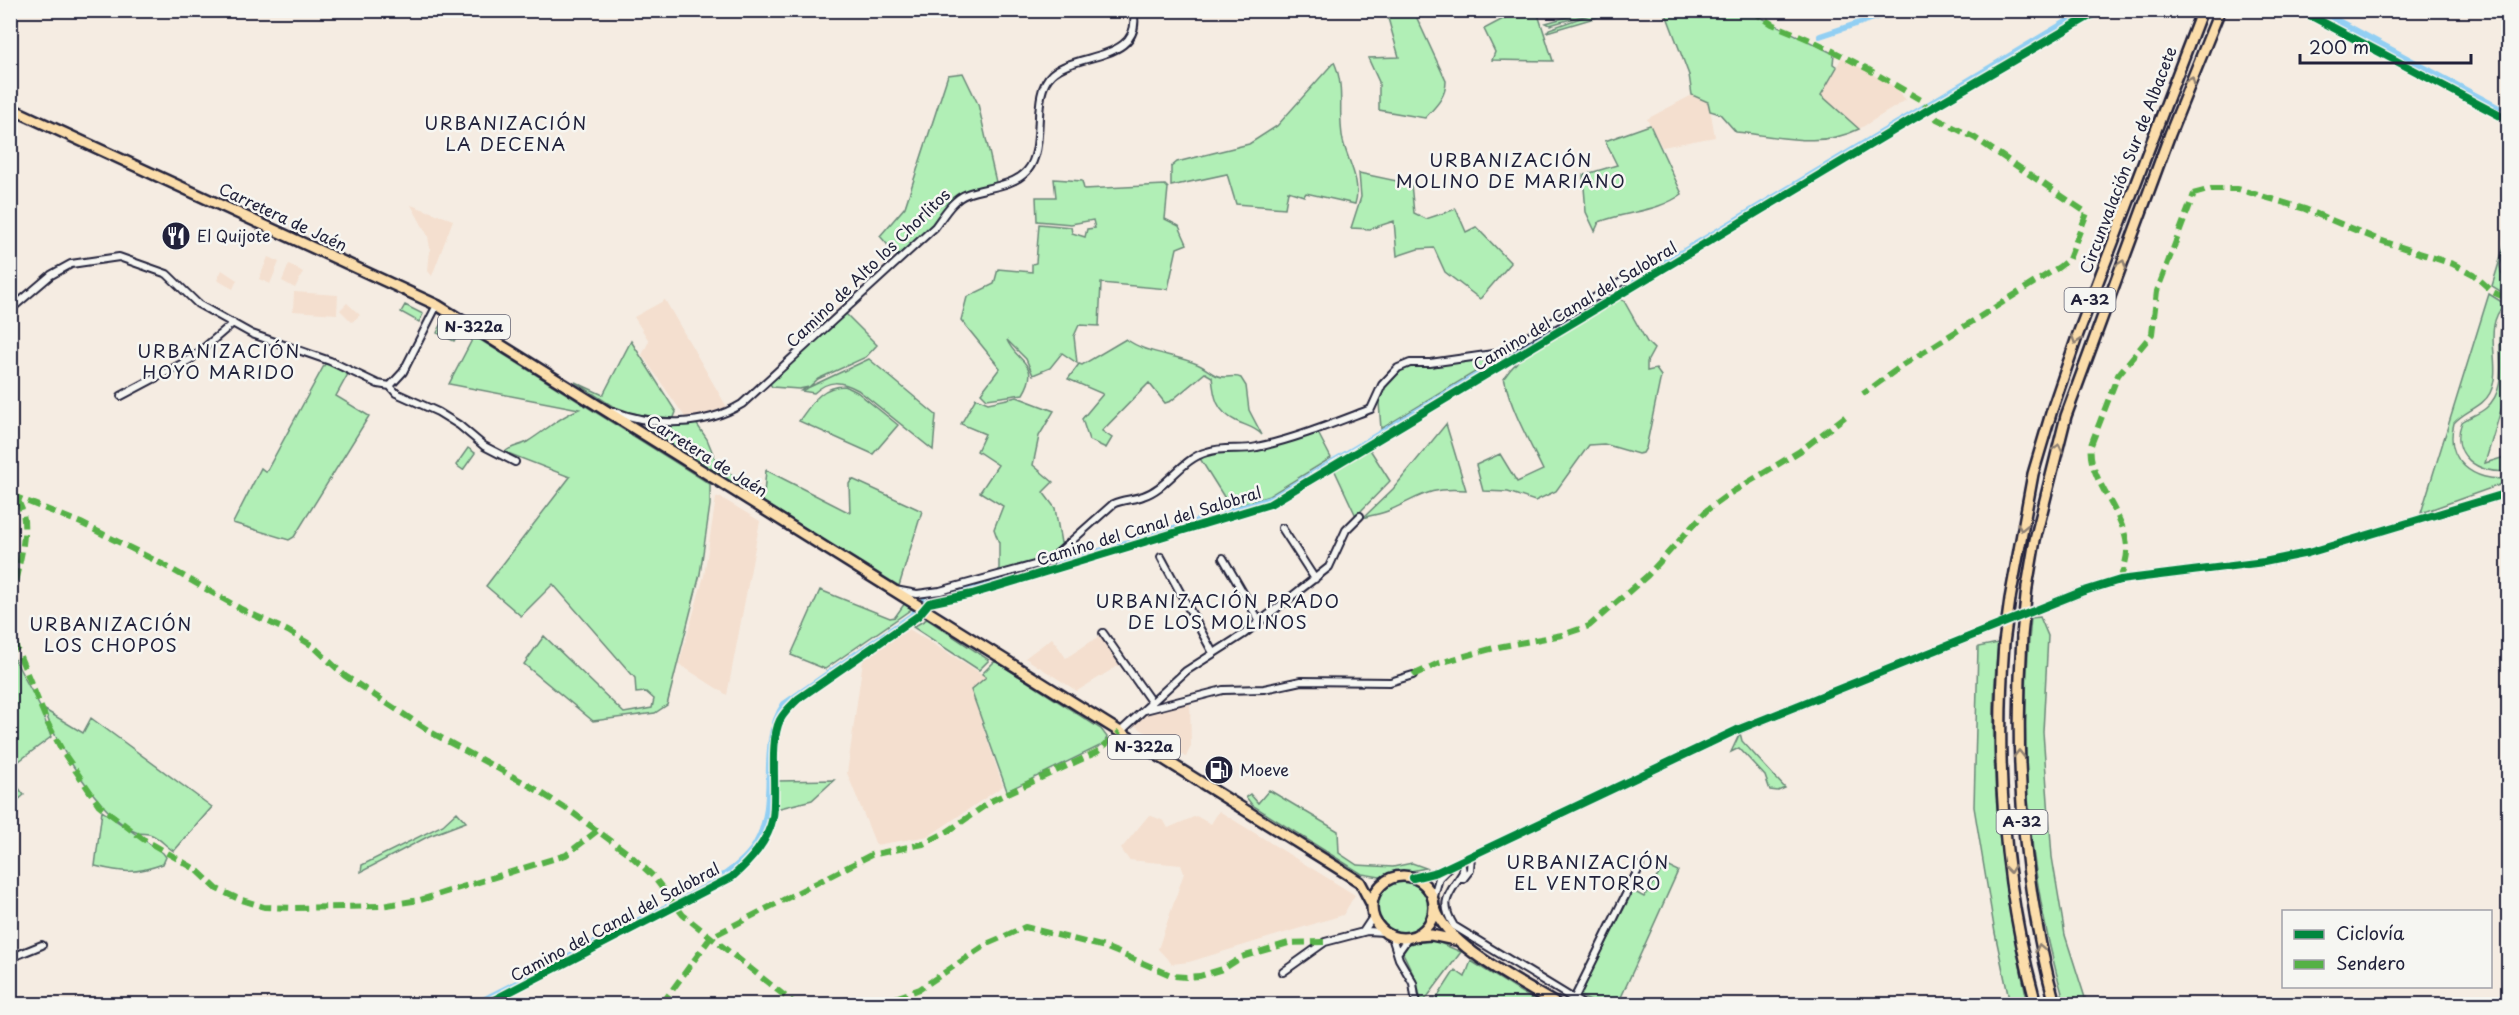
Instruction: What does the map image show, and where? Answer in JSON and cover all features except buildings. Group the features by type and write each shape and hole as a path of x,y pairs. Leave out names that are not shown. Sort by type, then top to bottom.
{"highway":[{"name":"Circunvalación Sur de Albacete","path":"2036,1005 2014,909 2004,819 2000,750 2004,643 2010,599 2033,474 2052,410 2078,334 2202,10"},
{"name":"Circunvalación Sur de Albacete","path":"2055,1005 2036,928 2023,842 2018,696 2027,587 2035,540 2066,416 2170,134 2220,10"},
{"name":"Carretera de Jaén","path":"10,108 437,305 1360,882"},
{"path":"1360,882 1377,883 1398,876 1413,878 1429,889 1442,926 1456,940 1556,1005"},
{"path":"1371,903 1377,889 1390,878"},
{"path":"1360,882 1371,903 1373,917 1388,935 1411,938 1431,935 1456,940"},
{"path":"1411,938 1430,923 1434,903"}],"street":[{"name":"Camino de Alto los Chorlitos","path":"601,407 624,416 681,424 731,411 742,404 935,226 956,201 966,194 1015,179 1026,172 1034,159 1042,95 1049,76 1060,69 1116,50 1132,32 1135,21 1133,10"},
{"path":"10,310 51,275 71,264 118,257 167,274 198,304 252,334 330,361 378,384 390,386 396,393 459,425 484,446 515,462"},
{"path":"894,590 917,594 940,591 1050,561 1113,504 1124,499 1143,496 1158,488 1184,464 1205,452 1224,448 1248,449 1275,443 1371,409 1382,384 1398,368 1410,363 1430,363 1500,353 1623,281"},
{"path":"390,386 403,372 437,305"},
{"path":"121,396 191,359 232,323"},
{"path":"1413,878 1425,876 1453,865 1737,730 2081,592 2120,580 2264,562 2308,553 2508,492"},
{"path":"1120,732 1186,670 1260,622 1329,567 1346,530 1360,516"},
{"path":"1282,528 1315,579"},
{"path":"1161,556 1213,653"},
{"path":"1223,558 1260,622"},
{"path":"1102,633 1152,703"},
{"path":"1144,710 1223,690 1264,690 1301,681 1390,682 1413,675"},
{"path":"1455,884 1470,870 1471,856"},
{"path":"1461,861 1463,873 1450,891 1446,906 1454,926 1582,1005"},
{"path":"1434,903 1439,878 1453,865"},
{"path":"1573,1001 1640,866"},
{"path":"1362,932 1373,917"},
{"path":"1283,972 1325,942 1362,932 1388,935 1413,983 1416,1005"},
{"path":"1398,952 1411,938"},
{"path":"10,958 42,945"}],"shaded area":[{"path":"1842,57 1895,87 1906,100 1859,129 1821,95"},
{"path":"1692,95 1709,102 1715,137 1662,147 1647,119"},
{"path":"411,205 453,220 432,276 428,271 430,249 428,236"},
{"path":"268,257 279,262 270,284 259,279"},
{"path":"289,264 303,272 295,288 282,281"},
{"path":"222,270 237,280 233,289 217,280"},
{"path":"294,292 338,295 337,314 293,311"},
{"path":"665,300 728,409 687,420 642,355 649,341 634,317"},
{"path":"347,303 360,315 352,322 340,310"},
{"path":"720,497 760,521 727,695 679,664 704,576 716,498"},
{"path":"909,629 987,677 971,691 1003,786 929,836 876,845 847,773 863,660"},
{"path":"1101,635 1121,664 1077,691 1025,658 1052,638 1066,658"},
{"path":"1190,700 1191,746 1186,757 1132,724 1147,712"},
{"path":"1219,811 1355,895 1343,915 1189,962 1172,964 1158,949 1184,873 1181,865 1129,860 1121,849 1149,815 1164,821 1168,828 1196,816 1211,824"}],"green space":[{"path":"1591,10 1599,11 1550,25 1546,23"},
{"path":"1603,10 1618,11 1547,32 1549,29"},
{"path":"1386,11 1416,11 1415,14 1446,81 1442,97 1425,118 1379,110 1379,82 1368,58 1399,57"},
{"path":"1505,11 1537,11 1553,61 1492,60 1495,52 1484,29 1505,18"},
{"path":"1665,11 1748,11 1834,54 1833,64 1837,67 1821,95 1859,129 1844,135 1814,140 1736,132 1720,114 1710,111 1708,102 1692,95 1689,75"},
{"path":"1334,62 1341,91 1341,131 1356,179 1355,204 1306,193 1304,196 1288,191 1285,208 1236,204 1227,174 1171,186 1171,167 1177,162 1249,144 1277,126"},
{"path":"963,73 978,104 996,182 967,192 898,257 880,236 905,207 948,75"},
{"path":"1650,125 1682,194 1653,208 1599,222 1595,231 1586,212 1583,175 1617,165 1605,141"},
{"path":"1359,173 1411,184 1414,213 1426,219 1456,209 1466,232 1476,227 1511,263 1480,299 1445,272 1434,248 1418,249 1397,256 1394,221 1370,229 1351,228 1361,197"},
{"path":"1054,179 1082,181 1084,189 1165,185 1168,188 1165,219 1179,226 1187,244 1177,248 1168,289 1101,283 1099,326 1079,325 1074,336 1077,363 1062,353 1050,368 1033,375 1026,359 1007,340 1029,369 1028,384 1023,394 987,399 981,393 1000,368 961,320 967,297 994,284 998,269 1032,272 1032,264 1036,263 1039,224 1071,227 1072,233 1085,237 1087,229 1095,228 1093,220 1071,224 1037,221 1036,197 1056,197"},
{"path":"2508,233 2508,245 2500,265 2501,273 2508,282 2508,296 2492,286"},
{"path":"2489,294 2505,304 2494,324 2494,382 2487,398 2454,423 2453,448 2464,466 2473,473 2496,479 2508,478 2508,482 2421,513"},
{"path":"1616,298 1624,301 1647,342 1654,349 1647,362 1647,371 1656,369 1661,376 1643,453 1638,454 1604,444 1589,445 1556,491 1535,501 1508,492 1483,491 1476,465 1500,454 1517,482 1543,470 1516,414 1504,378 1514,365 1540,342"},
{"path":"405,305 423,314 419,322 401,312"},
{"path":"2508,309 2508,387 2485,463 2508,456 2508,471 2497,471 2487,470 2469,460 2463,453 2459,434 2462,422 2486,408 2494,398 2499,386 2500,334"},
{"path":"844,312 877,345 866,357 818,379 809,387 799,389 772,387 769,382"},
{"path":"441,325 458,334 454,341 437,333"},
{"path":"474,336 710,484 710,505 700,574 667,705 655,713 593,721 524,664 544,636 624,713 652,708 654,699 646,692 636,693 635,678 553,584 521,616 486,586 570,477 505,452 527,442 579,409 449,384"},
{"path":"1126,339 1142,348 1197,364 1218,376 1241,378 1246,386 1249,410 1262,435 1224,413 1215,397 1212,377 1205,373 1171,401 1165,403 1149,383 1102,431 1112,438 1106,448 1089,440 1082,419 1103,394 1068,379 1079,364 1082,365"},
{"path":"631,341 676,412 673,420 620,411 575,382 603,395"},
{"path":"869,359 936,415 933,450 852,387 835,383 825,385 814,393 801,391"},
{"path":"1472,359 1485,360 1490,363 1381,429 1379,402 1385,384 1399,370 1409,365 1433,366"},
{"path":"326,362 349,372 336,396 369,416 294,537 289,540 233,523 261,468 266,472"},
{"path":"845,386 857,392 898,425 873,454 799,421 823,392"},
{"path":"1017,397 1054,411 1039,436 1033,465 1053,482 1043,492 1055,508 1061,543 1069,542 1050,559 999,572 999,543 994,529 1003,506 980,492 998,465 977,451 985,434 961,424 976,398 988,403"},
{"path":"645,421 677,425 696,423 707,439 718,466 764,494 766,470 850,513 849,484 852,479 922,511 899,586 654,434 644,424"},
{"path":"1446,424 1466,490 1434,491 1387,511 1363,518 1393,489"},
{"path":"1317,431 1331,458 1269,496 1231,508 1199,457 1213,452 1262,450"},
{"path":"468,448 475,453 463,470 456,465"},
{"path":"1369,448 1390,481 1356,516 1334,469"},
{"path":"820,590 890,618 895,617 905,603 913,608 825,669 791,655"},
{"path":"2040,617 2048,636 2043,732 2052,857 2065,935 2087,1004 2065,1004 2042,909 2029,813 2026,764 2027,667 2031,618"},
{"path":"927,619 989,660 979,670 913,627"},
{"path":"1998,643 1994,688 1994,734 1998,825 2011,915 2028,1004 2010,1004 1995,933 1974,807 1978,647"},
{"path":"10,651 40,707 51,737 11,767"},
{"path":"995,661 1101,729 1107,737 1104,744 1007,791 971,690 986,677 982,674"},
{"path":"45,710 83,733 91,718 212,807 174,851 155,836 138,833 125,826 96,798 82,780 50,725"},
{"path":"1740,733 1742,741 1785,788 1778,791 1770,790 1765,776 1739,748 1731,752"},
{"path":"10,777 24,795 11,806 10,806"},
{"path":"834,780 812,800 776,809 777,781"},
{"path":"1269,790 1338,831 1339,853 1357,865 1393,867 1412,863 1426,868 1380,877 1362,874 1252,805 1246,797 1250,794 1258,803"},
{"path":"102,811 163,853 166,857 163,864 145,870 129,871 95,866"},
{"path":"457,812 466,822 429,836 361,872 362,865 443,825"},
{"path":"1665,865 1678,871 1618,1004 1597,1004 1579,996 1633,891 1644,897"},
{"path":"1398,880 1408,880 1418,884 1426,892 1430,907 1426,922 1418,930 1408,934 1398,934 1388,930 1380,922 1376,912 1376,902 1380,892 1388,884"},
{"path":"1433,940 1461,952 1422,1004 1416,980 1403,953 1409,944"},
{"path":"1471,961 1540,1004 1433,1004 1455,970 1465,977"}],"waterway":[{"path":"1820,36 1898,10"},
{"path":"475,1004 698,891 745,858 755,845 763,828 767,811 771,738 784,704 911,616 925,599 959,593 1008,579 1272,498 2086,10"},
{"path":"2318,10 2508,113"}],"marked path":[{"path":"1751,10 1772,24 1815,42 1866,68 1921,100 1937,119 1975,138 2087,213 2069,259 1903,365 1863,394"},
{"path":"2193,194 2211,189 2238,189 2305,209 2379,240 2453,264 2473,274 2493,292 2508,299"},
{"path":"2120,580 2127,555 2125,534 2094,470 2091,445 2118,375 2152,334 2157,291 2194,194"},
{"path":"1413,675 1439,663 1498,647 1562,635 1589,626 1647,576 1707,510 1800,451 1846,416"},
{"path":"11,495 81,523 164,565 241,609 288,631 313,646 345,676 434,734 532,787 573,813 629,854 653,876 683,915 795,1004"},
{"path":"10,598 20,560 24,531 24,517 14,497"},
{"path":"10,622 16,647 48,724 63,752 99,805 143,839 197,870 217,889 239,899 264,907 295,908 381,906 420,900 566,855 597,831"},
{"path":"662,1004 711,937 871,855 923,844 947,832 993,800 1097,752 1120,732"},
{"path":"879,1004 920,989 987,944 1025,927 1105,947 1173,976 1186,977 1200,976 1223,969 1242,957 1288,943 1325,942"}],"cycle path":[{"name":"Camino del Canal del Salobral","path":"486,1004 732,877 757,850 771,826 774,806 775,741 777,729 784,714 798,699 918,616 929,603 972,594 1270,504 1928,110 2100,10"},
{"path":"2300,10 2508,120"},
{"path":"1413,878 1437,872 1737,730 2081,592 2120,580 2264,562 2308,553 2508,493"}],"place":[{"name":"El Quijote","path":"176,236"},
{"name":"Moeve","path":"1219,770"}],"district":[{"name":"URBANIZACIÓN LA DECENA","path":"506,134"},
{"name":"URBANIZACIÓN MOLINO DE MARIANO","path":"1511,171"},
{"name":"URBANIZACIÓN HOYO MARIDO","path":"219,362"},
{"name":"URBANIZACIÓN PRADO DE LOS MOLINOS","path":"1218,612"},
{"name":"URBANIZACIÓN LOS CHOPOS","path":"111,635"},
{"name":"URBANIZACIÓN EL VENTORRO","path":"1588,873"}]}
